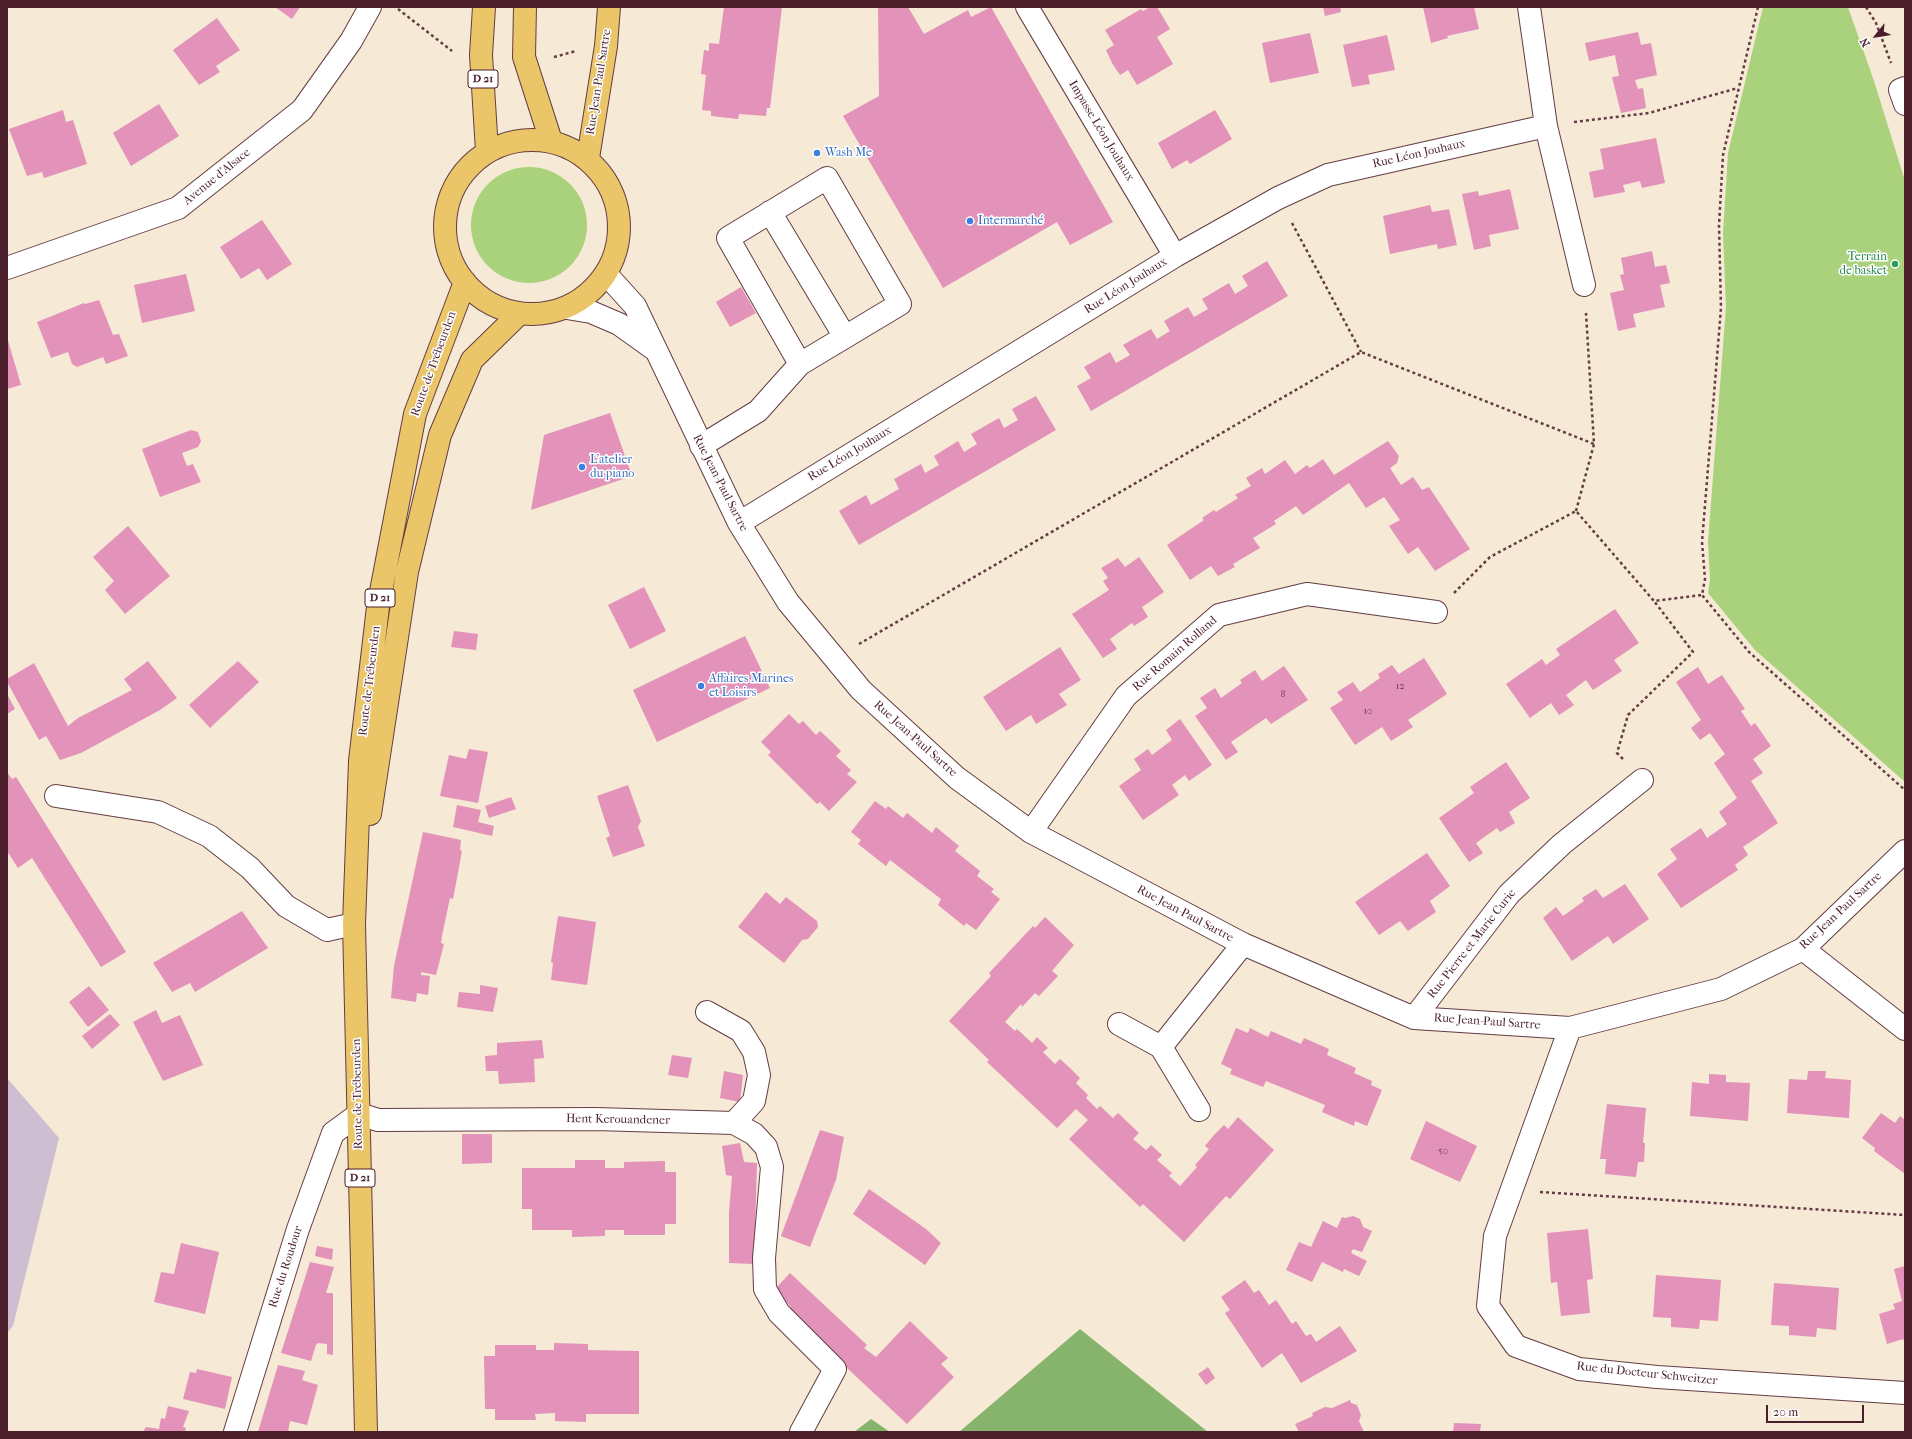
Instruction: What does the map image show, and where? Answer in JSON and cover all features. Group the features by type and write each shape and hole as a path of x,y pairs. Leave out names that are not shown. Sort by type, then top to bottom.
{"main road":[{"name":"D 21","path":"484,7 481,55 487,151"},
{"path":"525,7 524,57 550,141"},
{"name":"Rue Jean-Paul Sartre","path":"588,158 606,46 609,7"},
{"path":"530,138 550,141 588,158 606,178 616,201 619,228 616,252 606,274 595,288 582,300 567,308 550,313 519,314 495,306 484,300 465,282 453,262 446,240 447,209 452,194 460,180 469,168 487,151 509,141 530,138"},
{"name":"Route de Trébeurden","path":"366,1432 354,924 360,760 378,607 415,414 465,282"},
{"name":"Route de Trébeurden","path":"354,924 407,572 440,436 472,360 519,314"}],"street":[{"name":"Avenue d'Alsace","path":"7,268 178,208 302,110 351,41 370,7"},
{"name":"Impasse Léon Jouhaux","path":"1027,7 1175,256"},
{"path":"1529,7 1546,126 1584,285"},
{"name":"Rue Léon Jouhaux","path":"739,523 1175,256 1278,198 1328,175 1546,126"},
{"path":"701,446 758,411 800,364 900,304 827,178 728,238 800,364"},
{"path":"770,212 845,337"},
{"name":"Rue Jean-Paul Sartre","path":"606,274 635,306 739,523 788,602 860,690 957,778 1031,832 1243,944 1414,1018 1570,1028 1721,989 1803,949 1905,851"},
{"name":"Rue Jean-Paul Sartre","path":"567,308 592,312 619,324 655,350"},
{"name":"Rue Romain Rolland","path":"1031,832 1126,696 1220,615 1307,594 1436,612"},
{"name":"Rue Pierre et Marie Curie","path":"1414,1018 1509,894 1562,844 1642,780"},
{"path":"56,796 158,812 209,836 250,868 286,906 327,930 354,924"},
{"path":"1161,1047 1243,944"},
{"path":"1803,949 1905,1029"},
{"path":"706,1012 741,1031 754,1052 759,1075 754,1101 734,1123 754,1134 766,1147 772,1167 764,1258 765,1289 779,1313 835,1369 801,1432"},
{"path":"1120,1024 1161,1047 1200,1110"},
{"name":"Rue du Docteur Schweitzer","path":"1570,1028 1496,1236 1488,1306 1516,1346 1579,1369 1657,1377 1905,1393"},
{"name":"Hent Kerouandener","path":"359,1114 378,1120 595,1119 734,1123"},
{"name":"Rue du Roudour","path":"235,1432 298,1229 333,1133 359,1114"}],"path":[{"path":"1702,595 1705,579 1702,542 1721,308 1718,225 1723,154 1758,7"},
{"path":"1866,7 1876,23 1903,94"},
{"path":"1546,126 1649,112 1738,88"},
{"path":"1278,198 1361,352 1594,444"},
{"path":"1436,612 1490,557 1576,512 1594,444 1584,285"},
{"path":"834,658 1361,352"},
{"path":"1576,512 1654,600 1693,652 1628,715 1617,753 1642,780"},
{"path":"1654,600 1702,595"},
{"path":"1702,595 1749,652 1905,790"},
{"path":"1512,1190 1905,1215"}],"shaded area":[{"path":"7,1078 59,1138 13,1326 7,1333"}],"green space":[{"path":"1763,7 1848,7 1874,81 1905,181 1905,782 1755,650 1708,593 1710,580 1708,542 1726,307 1723,233 1728,153"},
{"path":"529,167 540,168 551,172 570,184 582,203 586,214 586,236 582,247 570,266 551,278 540,282 529,283 518,282 507,278 488,266 476,247 472,236 471,225 472,214 476,203 488,184 507,172 518,168"},
{"path":"1080,1329 1208,1432 959,1432"},
{"path":"871,1419 890,1432 854,1432"}],"building":[{"path":"275,7 300,7 292,19"},
{"path":"724,7 782,7 770,108 767,108 766,116 739,114 738,119 711,116 711,111 702,110 706,75 701,74 704,50 709,51 709,43 719,44"},
{"path":"878,7 908,7 924,34 968,10 971,17 991,7 1113,222 1070,245 1057,222 943,288 843,116 879,96"},
{"path":"1150,7 1157,7 1170,29 1157,37 1173,64 1137,85 1128,70 1120,75 1112,63 1106,50 1114,45 1105,30 1141,9 1143,11"},
{"path":"1323,7 1340,7 1341,12 1325,16"},
{"path":"1423,7 1474,7 1479,29 1447,36 1448,38 1431,43"},
{"path":"217,18 240,50 216,66 220,72 199,85 173,50"},
{"path":"1638,32 1641,45 1651,43 1657,75 1635,80 1638,89 1643,88 1646,108 1621,113 1612,77 1619,76 1615,55 1589,61 1585,43"},
{"path":"1310,33 1319,73 1270,83 1262,43"},
{"path":"1387,35 1395,70 1368,75 1370,84 1352,87 1343,45"},
{"path":"159,104 179,136 131,166 113,133"},
{"path":"63,110 66,122 73,120 87,164 44,178 42,172 27,176 9,129"},
{"path":"1215,110 1232,139 1190,164 1187,160 1172,169 1158,143"},
{"path":"1656,138 1665,183 1642,188 1640,181 1623,185 1625,192 1594,198 1589,172 1604,169 1600,149"},
{"path":"1510,189 1519,229 1489,235 1491,246 1474,250 1462,194 1478,191 1479,196"},
{"path":"1430,205 1432,212 1449,209 1457,245 1438,249 1437,244 1390,254 1383,216"},
{"path":"262,220 292,264 267,280 259,268 241,279 220,247"},
{"path":"1652,251 1655,267 1666,265 1670,283 1660,285 1665,307 1633,314 1636,327 1618,331 1610,293 1624,290 1620,275 1624,274 1621,258"},
{"path":"1267,261 1288,296 1091,411 1077,386 1091,378 1084,367 1110,352 1116,363 1130,355 1123,345 1151,329 1157,339 1170,331 1164,321 1188,307 1194,317 1208,309 1202,299 1229,283 1235,294 1248,286 1242,276"},
{"path":"186,274 195,311 142,323 134,285"},
{"path":"741,287 756,313 730,327 716,302"},
{"path":"99,300 113,335 119,334 128,356 106,364 103,357 77,367 72,364 68,352 51,358 37,322 84,303"},
{"path":"7,337 21,385 7,389"},
{"path":"1036,396 1056,430 859,545 839,511 866,495 871,505 899,489 894,479 921,464 925,473 939,465 934,456 958,441 964,452 977,444 971,434 999,418 1004,428 1018,420 1012,409"},
{"path":"610,413 632,476 531,510 544,435"},
{"path":"191,430 198,432 201,441 198,447 182,453 187,466 193,464 201,482 160,497 142,449"},
{"path":"1388,441 1399,456 1397,463 1390,468 1401,485 1413,477 1422,490 1429,487 1470,549 1435,571 1418,547 1408,554 1389,526 1400,520 1384,497 1366,508 1349,483 1303,515 1296,506 1274,521 1276,524 1253,538 1260,548 1233,564 1235,567 1218,576 1211,566 1190,580 1167,545 1204,520 1202,518 1214,510 1216,512 1238,498 1235,495 1251,486 1246,478 1262,468 1265,474 1285,460 1295,474 1307,465 1310,468 1323,459 1334,475"},
{"path":"128,526 170,576 125,614 105,590 114,581 93,557"},
{"path":"1139,557 1164,592 1142,607 1148,617 1134,626 1132,623 1110,639 1117,649 1103,658 1072,614 1109,590 1103,581 1108,578 1101,568 1118,558 1125,567"},
{"path":"644,587 666,631 630,649 608,605"},
{"path":"1615,609 1639,643 1614,660 1622,671 1593,690 1586,680 1566,695 1574,705 1559,715 1551,703 1530,718 1506,684 1542,659 1546,665 1560,655 1556,649"},
{"path":"454,631 478,634 476,650 451,647"},
{"path":"745,636 770,688 657,742 633,690"},
{"path":"1060,647 1081,680 1059,694 1067,705 1036,724 1031,715 1006,731 983,697"},
{"path":"1424,658 1447,694 1408,720 1413,727 1391,741 1382,727 1355,745 1330,708 1343,700 1337,692 1353,682 1360,692 1380,678 1378,674 1392,665 1399,674"},
{"path":"148,661 177,698 160,710 81,753 60,760 46,736 39,740 7,682 7,679 34,663 68,726 78,718 132,690 124,679"},
{"path":"238,661 259,682 210,728 189,705"},
{"path":"1284,666 1308,700 1271,724 1266,718 1231,742 1238,752 1226,760 1195,716 1207,708 1200,698 1215,688 1221,698 1242,683 1240,680 1255,670 1262,681"},
{"path":"1698,667 1708,684 1722,675 1745,709 1741,711 1751,726 1755,723 1771,746 1753,759 1763,773 1751,781 1778,823 1743,847 1748,855 1735,865 1738,870 1681,908 1657,874 1677,859 1670,849 1701,828 1707,838 1727,824 1719,812 1737,798 1714,763 1725,754 1710,733 1700,740 1691,728 1701,720 1676,682"},
{"path":"7,694 15,709 7,714"},
{"path":"789,714 799,724 803,721 816,735 820,731 841,751 836,756 851,770 847,774 857,782 829,811 820,802 817,804 768,755 771,752 761,742"},
{"path":"1180,719 1212,765 1189,781 1185,775 1172,785 1179,795 1143,820 1119,786 1141,770 1134,759 1148,749 1152,755 1172,740 1166,730"},
{"path":"469,749 488,752 478,803 440,796 449,755 466,759"},
{"path":"1506,762 1530,798 1509,812 1515,823 1500,832 1497,828 1476,843 1483,853 1469,862 1439,818 1474,793 1470,787"},
{"path":"7,772 12,779 16,777 126,952 101,967 32,858 18,868 7,851"},
{"path":"628,785 641,821 638,827 645,846 613,857 606,838 610,836 597,796"},
{"path":"511,797 516,809 489,818 485,806"},
{"path":"875,801 886,809 888,806 903,818 907,813 932,833 936,827 959,846 955,851 980,871 977,876 994,889 991,892 1000,899 976,930 966,923 964,926 938,905 941,899 890,860 886,866 858,844 861,840 851,832"},
{"path":"457,805 481,810 478,822 494,826 492,836 453,827"},
{"path":"423,832 461,840 460,850 462,851 453,899 450,898 442,936 441,943 444,944 436,975 421,972 421,975 430,976 428,995 417,993 416,1002 391,998 394,966"},
{"path":"1427,853 1450,886 1430,901 1436,912 1408,931 1400,921 1379,935 1355,902"},
{"path":"1625,884 1649,919 1613,944 1608,936 1572,961 1543,918 1556,907 1563,916 1584,901 1582,898 1596,889 1603,898"},
{"path":"766,892 780,904 786,897 817,921 818,927 808,939 802,940 784,963 738,927"},
{"path":"242,911 268,948 195,992 190,983 172,992 153,963"},
{"path":"558,916 596,922 587,985 551,980 553,963 551,962"},
{"path":"1045,917 1074,945 1052,971 1058,976 1039,996 1035,993 1022,1007 1021,1004 1005,1022 1015,1031 1017,1029 1032,1043 1037,1037 1048,1048 1043,1052 1055,1064 1060,1059 1080,1078 1076,1083 1088,1095 1086,1098 1097,1109 1100,1106 1113,1118 1118,1113 1139,1133 1133,1139 1146,1150 1151,1145 1162,1155 1157,1160 1172,1173 1169,1176 1180,1186 1197,1167 1195,1165 1209,1149 1205,1146 1214,1135 1224,1125 1228,1129 1238,1117 1274,1150 1230,1199 1226,1196 1184,1242 1143,1204 1140,1207 1069,1139 1088,1120 1076,1109 1057,1128 987,1062 989,1060 949,1021 991,976 989,973 1033,926 1035,928"},
{"path":"480,985 498,988 493,1012 457,1007 459,992 480,994"},
{"path":"89,986 109,1010 88,1027 69,1002"},
{"path":"156,1010 162,1023 180,1015 203,1065 163,1081 133,1022"},
{"path":"110,1014 120,1025 92,1049 82,1036"},
{"path":"1236,1028 1248,1033 1250,1028 1268,1037 1271,1031 1301,1044 1304,1038 1329,1049 1327,1055 1356,1068 1354,1073 1372,1081 1371,1085 1382,1090 1367,1126 1355,1121 1354,1126 1322,1112 1325,1105 1266,1081 1263,1087 1230,1074 1232,1069 1221,1064"},
{"path":"542,1040 544,1058 534,1059 535,1082 499,1084 498,1071 486,1071 485,1056 497,1055 497,1043"},
{"path":"672,1055 692,1058 688,1078 668,1075"},
{"path":"724,1071 743,1075 740,1102 720,1098"},
{"path":"1808,1071 1826,1071 1825,1078 1851,1080 1849,1118 1787,1113 1789,1079 1807,1080"},
{"path":"1709,1074 1726,1075 1726,1082 1750,1083 1748,1121 1690,1116 1692,1082 1709,1084"},
{"path":"1607,1104 1646,1108 1643,1143 1645,1143 1644,1162 1638,1162 1636,1177 1605,1174 1606,1159 1600,1159"},
{"path":"1881,1113 1895,1123 1900,1116 1905,1120 1905,1174 1874,1151 1875,1148 1862,1138"},
{"path":"1426,1121 1477,1146 1460,1182 1410,1159"},
{"path":"820,1130 844,1137 836,1180 810,1247 781,1236"},
{"path":"462,1134 492,1134 492,1163 462,1164"},
{"path":"740,1143 744,1162 757,1163 754,1264 729,1263 729,1212 732,1176 726,1175 722,1146"},
{"path":"575,1160 605,1160 605,1168 624,1168 624,1162 665,1161 665,1172 676,1172 676,1224 665,1224 665,1235 624,1235 624,1230 605,1230 605,1236 572,1237 572,1230 532,1230 532,1209 522,1209 522,1168 575,1168"},
{"path":"869,1189 926,1229 941,1243 925,1265 853,1214"},
{"path":"1353,1216 1360,1219 1363,1227 1372,1231 1362,1252 1353,1249 1351,1253 1367,1261 1359,1276 1344,1269 1343,1272 1322,1262 1312,1282 1286,1270 1299,1242 1311,1247 1323,1221 1337,1228 1342,1217 1345,1218"},
{"path":"1588,1229 1593,1279 1587,1280 1590,1313 1561,1316 1557,1282 1551,1283 1547,1233"},
{"path":"181,1243 219,1252 205,1314 154,1302 161,1272 174,1274"},
{"path":"317,1246 333,1249 332,1260 315,1256"},
{"path":"310,1262 334,1267 326,1293 333,1293 333,1355 327,1354 327,1344 318,1343 311,1361 281,1353"},
{"path":"1905,1266 1905,1343 1903,1339 1887,1344 1879,1314 1895,1309 1893,1304 1902,1301 1894,1269"},
{"path":"790,1273 867,1345 864,1348 876,1357 910,1321 948,1358 941,1364 954,1377 907,1424 787,1312 791,1307 774,1290"},
{"path":"1656,1275 1721,1280 1718,1321 1700,1320 1699,1329 1671,1327 1671,1318 1653,1317"},
{"path":"1245,1280 1254,1293 1259,1290 1269,1305 1276,1300 1292,1324 1296,1321 1306,1336 1311,1334 1316,1342 1340,1326 1357,1351 1301,1383 1282,1353 1262,1368 1225,1313 1230,1310 1221,1297"},
{"path":"1774,1283 1839,1288 1836,1330 1817,1328 1816,1337 1789,1335 1789,1326 1771,1325"},
{"path":"554,1343 588,1344 588,1350 639,1351 639,1414 586,1414 586,1422 555,1421 555,1413 535,1414 536,1420 495,1420 495,1409 485,1409 484,1356 495,1356 495,1345 536,1345 536,1350 554,1350"},
{"path":"278,1365 305,1371 302,1380 318,1385 307,1425 290,1421 288,1432 258,1432"},
{"path":"1208,1367 1215,1378 1206,1385 1198,1374"},
{"path":"197,1369 232,1377 225,1409 183,1399 190,1372 196,1373"},
{"path":"1350,1400 1351,1403 1357,1405 1361,1415 1359,1421 1364,1432 1299,1432 1295,1424 1313,1416 1312,1413 1325,1407 1332,1408"},
{"path":"168,1406 189,1411 183,1427 186,1428 185,1432 143,1432 146,1427 159,1429 161,1418 165,1419"},
{"path":"1454,1423 1481,1424 1480,1432 1453,1432"}],"place":[{"name":"Wash Me","path":"817,153"},
{"name":"Intermarché","path":"970,221"},
{"name":"Terrain de basket","path":"1895,264"},
{"name":"L'atelier du piano","path":"582,467"},
{"name":"Affaires Marines et Loisirs","path":"701,686"}]}
